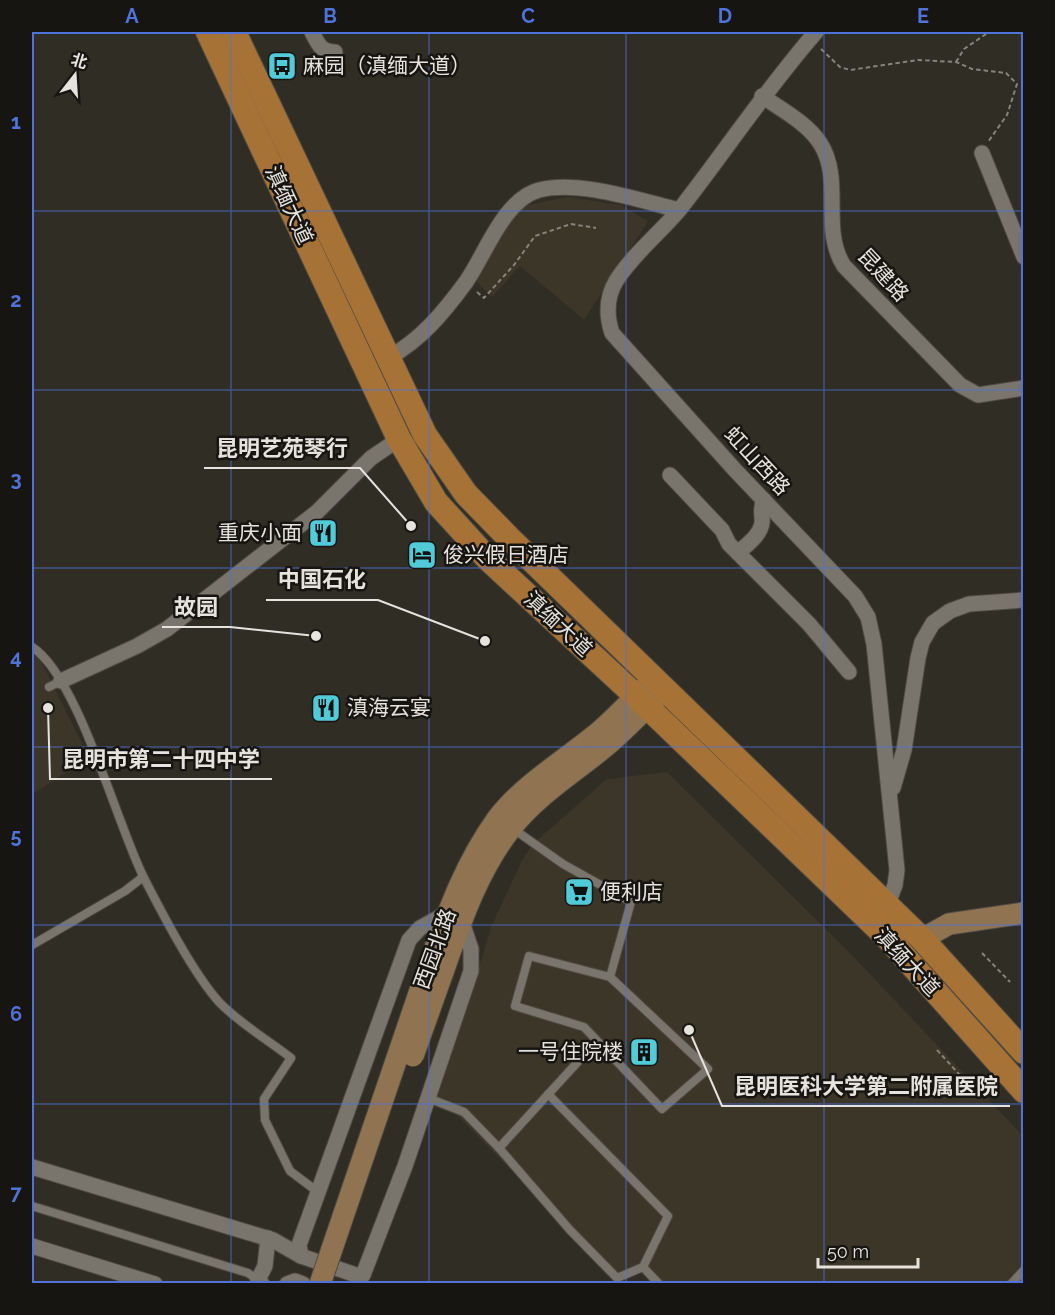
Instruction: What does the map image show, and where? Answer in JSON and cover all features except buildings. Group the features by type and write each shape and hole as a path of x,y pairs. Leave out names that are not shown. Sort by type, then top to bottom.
{"main road":[{"name":"滇缅大道","path":"208,32 399,439 436,502 480,550 650,693 887,906 922,939 1023,1052"},
{"name":"滇缅大道","path":"234,32 425,435 466,494 650,693 887,937 1023,1091"},
{"name":"西园北路","path":"454,916 511,828 526,811 608,745 650,693"},
{"name":"西园北路","path":"320,1284 454,916 470,860 506,809 596,734 650,693"},
{"path":"922,939 949,924 1023,913"},
{"name":"西园北路","path":"334,1284 435,969"}],"street":[{"path":"312,32 319,46 327,52 335,52"},
{"name":"虹山西路","path":"813,35 762,96 679,210 616,281 608,301 606,317 612,333 855,596 868,617 891,796 897,870 895,885 887,906"},
{"name":"昆建路","path":"762,96 804,126 820,143 829,163 835,252 844,266 960,385 978,395 1023,388"},
{"path":"982,153 1023,257"},
{"path":"388,358 409,346 427,330 466,281 503,220 518,202 536,191 555,188 581,189 679,210"},
{"path":"55,684 137,646 166,629 317,512 371,458 399,439"},
{"path":"670,476 722,530 729,544 809,624 849,672"},
{"path":"738,553 759,532 762,522 760,509 764,500"},
{"path":"891,796 904,750 922,642 933,623 950,610 969,604 1023,600"},
{"path":"32,1167 268,1238 301,1256 359,1276 366,1272 471,971 471,949 454,916 420,928 410,940 298,1245 301,1256"},
{"path":"260,1282 265,1266 268,1238"},
{"path":"32,1246 155,1284"},
{"path":"287,1284 295,1281 303,1284"}],"lane":[{"path":"32,647 49,662 55,684 98,760 143,877 198,972 220,1002 291,1058 264,1099 265,1120 290,1171 318,1192"},
{"path":"511,828 563,864 631,902 610,977"},
{"path":"32,945 125,891 143,877"},
{"path":"529,956 610,977 708,1069 662,1109 584,1027 515,1006 529,956"},
{"path":"499,1148 597,1041"},
{"path":"428,1098 464,1112 499,1148 570,1230 617,1278 643,1267 668,1216 548,1094"},
{"path":"32,1206 248,1273 260,1282"},
{"path":"643,1267 659,1284"},
{"path":"1011,1284 1023,1270"}],"path":[{"path":"956,62 964,49 988,32"},
{"path":"813,35 840,67 850,70 918,60 956,62 972,69 1006,73 1017,84 1013,102 982,153"},
{"path":"466,281 484,298 514,265 535,236 571,224 596,228"},
{"path":"982,953 1010,982"},
{"path":"937,1050 968,1084"}],"shaded area":[{"path":"567,197 621,205 648,221 584,320 520,266 492,297 472,277 506,220 528,205"},
{"path":"32,655 40,659 89,758 32,794"},
{"path":"667,772 850,953 1023,1136 1023,1283 659,1284 642,1267 617,1278 457,1115 429,1104 481,961 491,927 522,860 534,843 607,779"}],"place":[{"name":"麻园（滇缅大道）","path":"282,66"},
{"name":"昆明艺苑琴行","path":"411,526"},
{"name":"重庆小面","path":"323,533"},
{"name":"俊兴假日酒店","path":"422,555"},
{"name":"故园","path":"316,636"},
{"name":"中国石化","path":"485,641"},
{"name":"昆明市第二十四中学","path":"48,708"},
{"name":"滇海云宴","path":"326,708"},
{"name":"便利店","path":"579,892"},
{"name":"昆明医科大学第二附属医院","path":"689,1030"},
{"name":"一号住院楼","path":"644,1052"}]}
